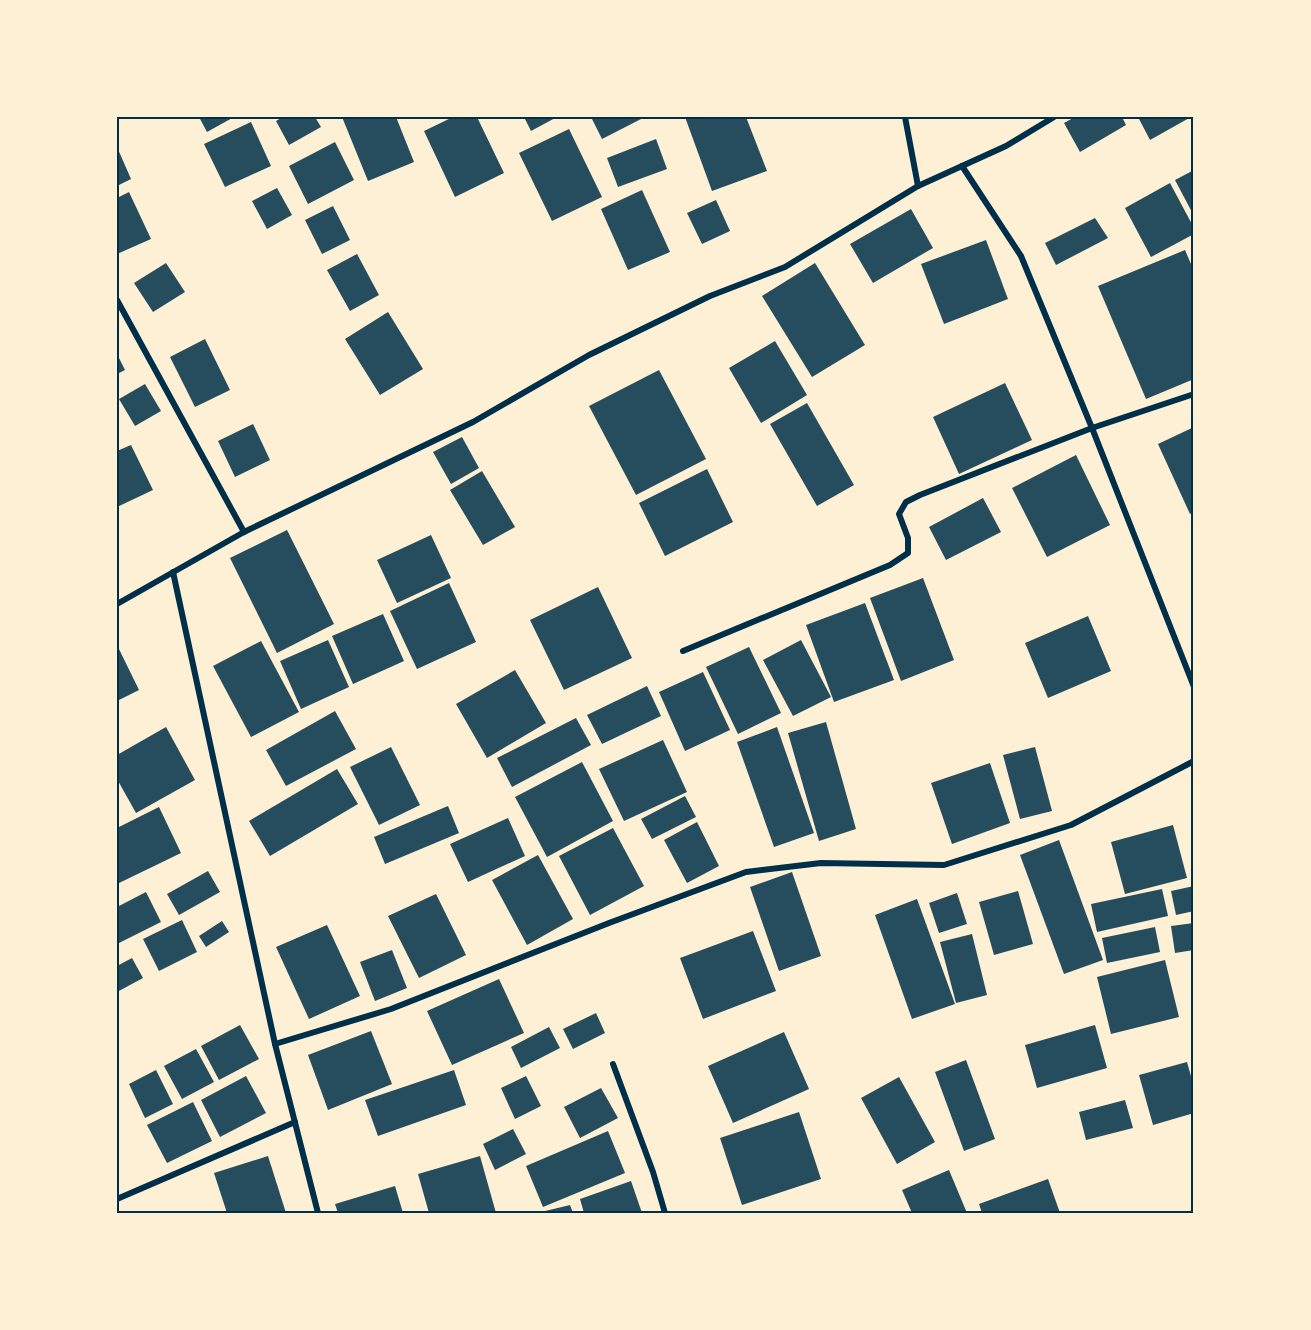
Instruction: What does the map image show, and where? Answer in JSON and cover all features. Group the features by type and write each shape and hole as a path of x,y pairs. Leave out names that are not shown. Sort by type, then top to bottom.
{"street":[{"path":"905,117 918,186"},
{"path":"117,604 244,532 473,422 589,355 710,296 784,267 918,186 1006,146 1054,117"},
{"path":"962,166 1021,256 1092,428 1194,687"},
{"path":"117,300 244,532"},
{"path":"683,651 890,565 908,554 908,538 899,514 906,502 1092,428 1194,393"},
{"path":"173,572 275,1044 318,1213"},
{"path":"275,1044 391,1009 746,872 821,863 944,866 1071,825 1194,761"},
{"path":"613,1064 653,1172 665,1213"},
{"path":"117,1199 295,1122"}],"building":[{"path":"199,117 234,117 207,132"},
{"path":"283,117 315,117 321,127 289,145 276,121"},
{"path":"342,117 396,117 414,162 368,181"},
{"path":"453,117 477,117 504,173 455,197 424,131"},
{"path":"524,117 557,117 531,131"},
{"path":"591,117 645,117 602,139"},
{"path":"685,117 746,117 767,171 712,191"},
{"path":"1075,117 1122,117 1126,125 1080,152 1064,123"},
{"path":"1138,117 1191,117 1150,140"},
{"path":"251,122 271,166 225,187 204,144"},
{"path":"569,129 602,197 552,221 519,153"},
{"path":"656,139 667,169 618,187 607,158"},
{"path":"335,142 354,180 308,204 289,166"},
{"path":"117,147 131,179 117,186"},
{"path":"1194,170 1194,216 1175,180"},
{"path":"1170,183 1194,228 1194,234 1151,257 1125,208"},
{"path":"277,188 292,215 267,229 252,201"},
{"path":"642,190 670,252 628,270 601,209"},
{"path":"129,192 151,239 117,254 117,198"},
{"path":"716,200 730,231 702,244 687,213"},
{"path":"333,206 350,240 322,254 305,220"},
{"path":"911,209 933,248 873,283 850,244"},
{"path":"1095,218 1108,238 1056,265 1045,243"},
{"path":"986,240 1008,299 944,324 921,264"},
{"path":"1185,250 1194,271 1194,379 1146,399 1098,286"},
{"path":"357,254 379,295 350,311 327,270"},
{"path":"166,263 185,292 153,312 134,283"},
{"path":"815,263 865,345 812,377 762,296"},
{"path":"388,312 423,369 380,395 345,339"},
{"path":"205,339 230,390 195,407 170,357"},
{"path":"775,341 807,395 761,423 729,368"},
{"path":"117,354 125,370 117,374"},
{"path":"659,370 706,459 636,495 589,406"},
{"path":"1005,383 1032,440 959,474 933,417"},
{"path":"145,384 161,411 135,426 119,399"},
{"path":"807,403 854,485 817,506 770,424"},
{"path":"253,424 270,460 235,477 218,441"},
{"path":"1194,427 1194,512 1190,514 1158,444"},
{"path":"462,437 479,468 451,484 433,452"},
{"path":"131,445 153,490 117,507 117,451"},
{"path":"1076,455 1110,525 1047,557 1012,488"},
{"path":"707,469 733,522 665,556 639,503"},
{"path":"482,471 515,527 483,545 450,490"},
{"path":"983,498 1001,532 946,560 929,527"},
{"path":"287,530 334,624 277,653 230,558"},
{"path":"431,535 451,578 397,603 377,560"},
{"path":"923,578 954,660 901,681 870,598"},
{"path":"449,583 476,642 417,669 390,611"},
{"path":"598,587 632,658 564,690 530,620"},
{"path":"865,603 894,680 834,702 806,625"},
{"path":"383,614 404,661 353,684 332,636"},
{"path":"1088,616 1111,671 1048,698 1025,643"},
{"path":"328,640 349,687 301,709 280,661"},
{"path":"801,640 831,697 793,716 763,660"},
{"path":"261,641 299,712 251,737 213,666"},
{"path":"117,645 139,690 117,701"},
{"path":"749,647 781,713 738,734 706,667"},
{"path":"515,670 546,723 487,758 456,704"},
{"path":"703,672 730,730 685,751 659,692"},
{"path":"647,686 661,716 602,744 587,715"},
{"path":"335,711 356,749 286,786 266,750"},
{"path":"576,718 591,745 512,787 497,758"},
{"path":"826,722 856,829 819,841 788,733"},
{"path":"166,727 195,780 136,813 117,779 117,755"},
{"path":"777,727 814,833 774,847 737,742"},
{"path":"663,740 687,792 624,821 599,769"},
{"path":"391,747 420,805 379,825 350,767"},
{"path":"1035,747 1052,811 1020,819 1003,755"},
{"path":"582,762 613,821 547,857 515,797"},
{"path":"990,763 1010,823 952,844 931,783"},
{"path":"337,769 358,804 270,856 249,821"},
{"path":"685,796 696,817 652,839 641,819"},
{"path":"448,806 459,833 385,864 374,837"},
{"path":"159,807 181,853 117,884 117,828"},
{"path":"508,818 525,856 468,882 450,844"},
{"path":"697,822 719,866 687,883 664,840"},
{"path":"1173,825 1187,878 1125,894 1111,842"},
{"path":"613,828 644,886 590,915 559,856"},
{"path":"1059,840 1103,960 1064,974 1020,855"},
{"path":"538,855 573,919 527,945 492,880"},
{"path":"208,871 220,892 179,915 167,894"},
{"path":"792,872 821,956 779,971 750,887"},
{"path":"1194,886 1194,911 1176,915 1171,891"},
{"path":"1162,889 1168,916 1097,932 1091,904"},
{"path":"1018,891 1033,944 994,955 979,902"},
{"path":"146,892 161,922 117,944 117,907"},
{"path":"957,893 967,924 939,933 929,903"},
{"path":"436,894 466,955 419,978 388,916"},
{"path":"917,899 955,1004 912,1019 875,915"},
{"path":"182,920 197,952 159,971 143,939"},
{"path":"222,921 229,932 206,947 199,936"},
{"path":"1194,923 1194,950 1175,953 1171,926"},
{"path":"327,925 360,996 309,1019 276,947"},
{"path":"1155,927 1160,952 1107,963 1102,938"},
{"path":"753,931 776,991 703,1019 680,958"},
{"path":"972,934 987,995 956,1003 940,942"},
{"path":"392,950 407,988 375,1001 360,962"},
{"path":"132,958 143,978 117,992 117,966"},
{"path":"1165,960 1179,1017 1111,1034 1097,977"},
{"path":"499,979 524,1033 452,1065 427,1011"},
{"path":"596,1013 605,1033 573,1049 563,1029"},
{"path":"240,1025 259,1059 219,1080 201,1046"},
{"path":"1095,1025 1107,1068 1037,1088 1025,1045"},
{"path":"549,1027 560,1048 521,1068 511,1047"},
{"path":"371,1031 392,1084 328,1110 308,1055"},
{"path":"784,1032 809,1089 733,1123 708,1066"},
{"path":"196,1049 214,1082 182,1099 164,1066"},
{"path":"966,1060 995,1139 964,1151 935,1072"},
{"path":"1187,1062 1194,1087 1194,1113 1153,1125 1139,1075"},
{"path":"156,1070 173,1104 145,1118 129,1084"},
{"path":"454,1070 466,1105 378,1136 365,1100"},
{"path":"246,1076 266,1113 220,1137 201,1100"},
{"path":"526,1076 541,1106 515,1119 501,1088"},
{"path":"899,1077 935,1142 897,1164 861,1098"},
{"path":"601,1088 618,1118 580,1138 564,1107"},
{"path":"1125,1100 1133,1128 1086,1140 1079,1112"},
{"path":"193,1102 212,1141 167,1163 147,1125"},
{"path":"799,1112 821,1179 742,1205 720,1138"},
{"path":"513,1129 526,1154 495,1170 483,1144"},
{"path":"608,1131 625,1173 543,1207 526,1166"},
{"path":"268,1156 286,1213 227,1213 214,1173"},
{"path":"480,1156 496,1213 429,1213 418,1174"},
{"path":"949,1170 967,1213 912,1213 902,1190"},
{"path":"1048,1179 1060,1213 982,1213 979,1204"},
{"path":"631,1181 642,1213 584,1213 580,1199"},
{"path":"395,1186 403,1213 338,1213 335,1204"},
{"path":"570,1205 573,1213 541,1213 541,1212"}]}
